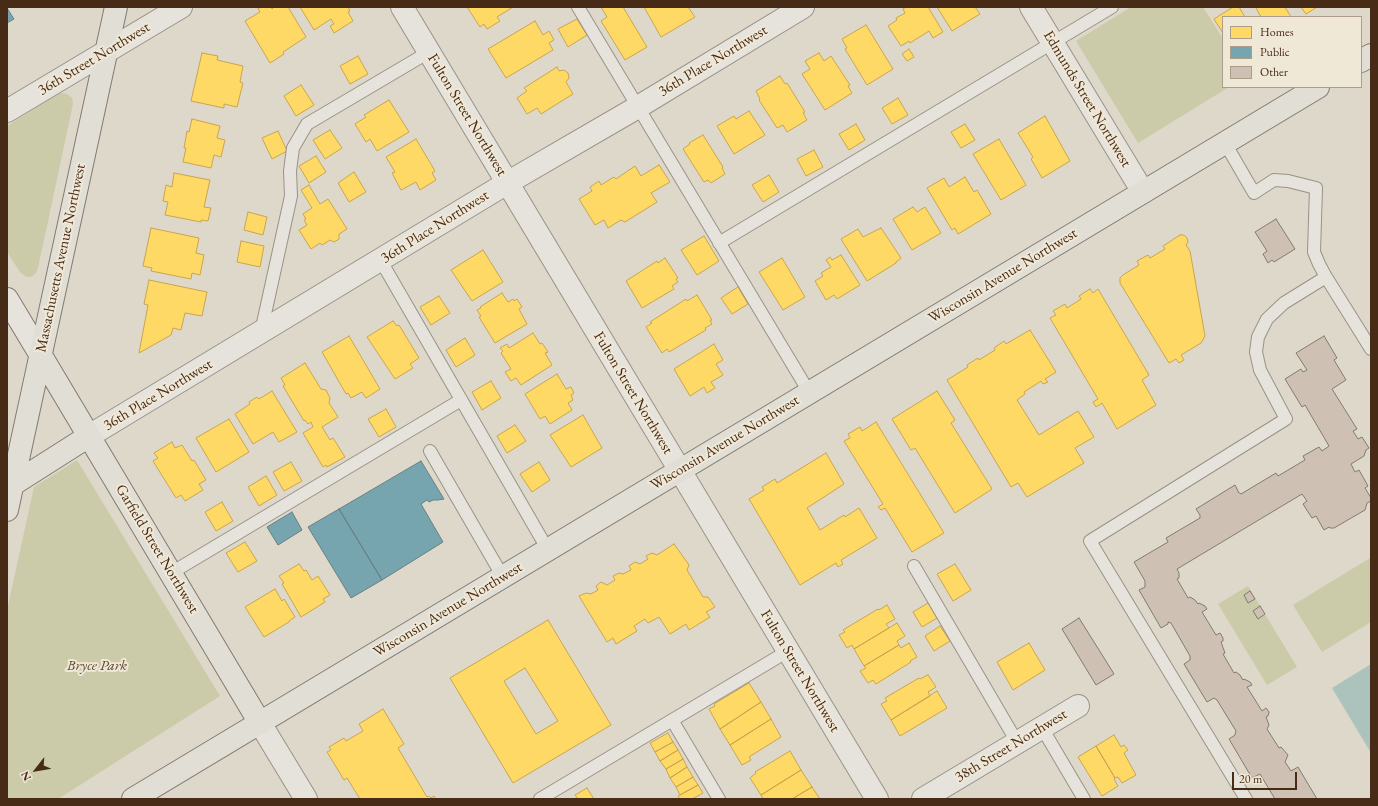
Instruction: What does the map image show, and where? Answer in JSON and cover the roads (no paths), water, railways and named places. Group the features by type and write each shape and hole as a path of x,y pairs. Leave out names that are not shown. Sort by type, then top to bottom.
{"main road":[{"name":"Massachusetts Avenue Northwest","path":"7,510 116,7"},
{"path":"1362,60 1371,55"},
{"name":"Wisconsin Avenue Northwest","path":"133,799 1316,88"},
{"name":"Garfield Street Northwest","path":"40,354 260,723"},
{"path":"12,485 89,436"}],"street":[{"name":"36th Street Northwest","path":"7,110 181,7"},
{"name":"Fulton Street Northwest","path":"402,7 878,799"},
{"name":"36th Place Northwest","path":"89,436 381,261 507,183 638,107 803,7"},
{"name":"Edmunds Street Northwest","path":"1031,7 1143,192"},
{"name":"Garfield Street Northwest","path":"7,299 40,354"},
{"name":"38th Street Northwest","path":"923,799 1078,706"},
{"name":"Garfield Street Northwest","path":"260,723 306,799"}],"lane":[{"path":"578,7 809,392"},
{"path":"719,243 1112,7"},
{"path":"261,333 291,196 290,171 293,148 307,124 429,52"},
{"path":"1225,143 1254,193 1274,180 1288,181 1316,188 1314,252 1326,277 1371,349"},
{"path":"381,261 548,550"},
{"path":"1246,799 1090,541 1286,419 1260,370 1256,352 1258,337 1267,319 1284,303 1326,277"},
{"path":"171,573 461,400"},
{"path":"430,451 502,577"},
{"path":"914,566 1017,742"},
{"path":"540,799 788,651"},
{"path":"672,720 719,799"},
{"path":"1042,728 1084,799"}],"water":[{"path":"1371,664 1371,753 1332,688"}],"park label":[{"name":"Bryce Park","path":"97,666"}]}
